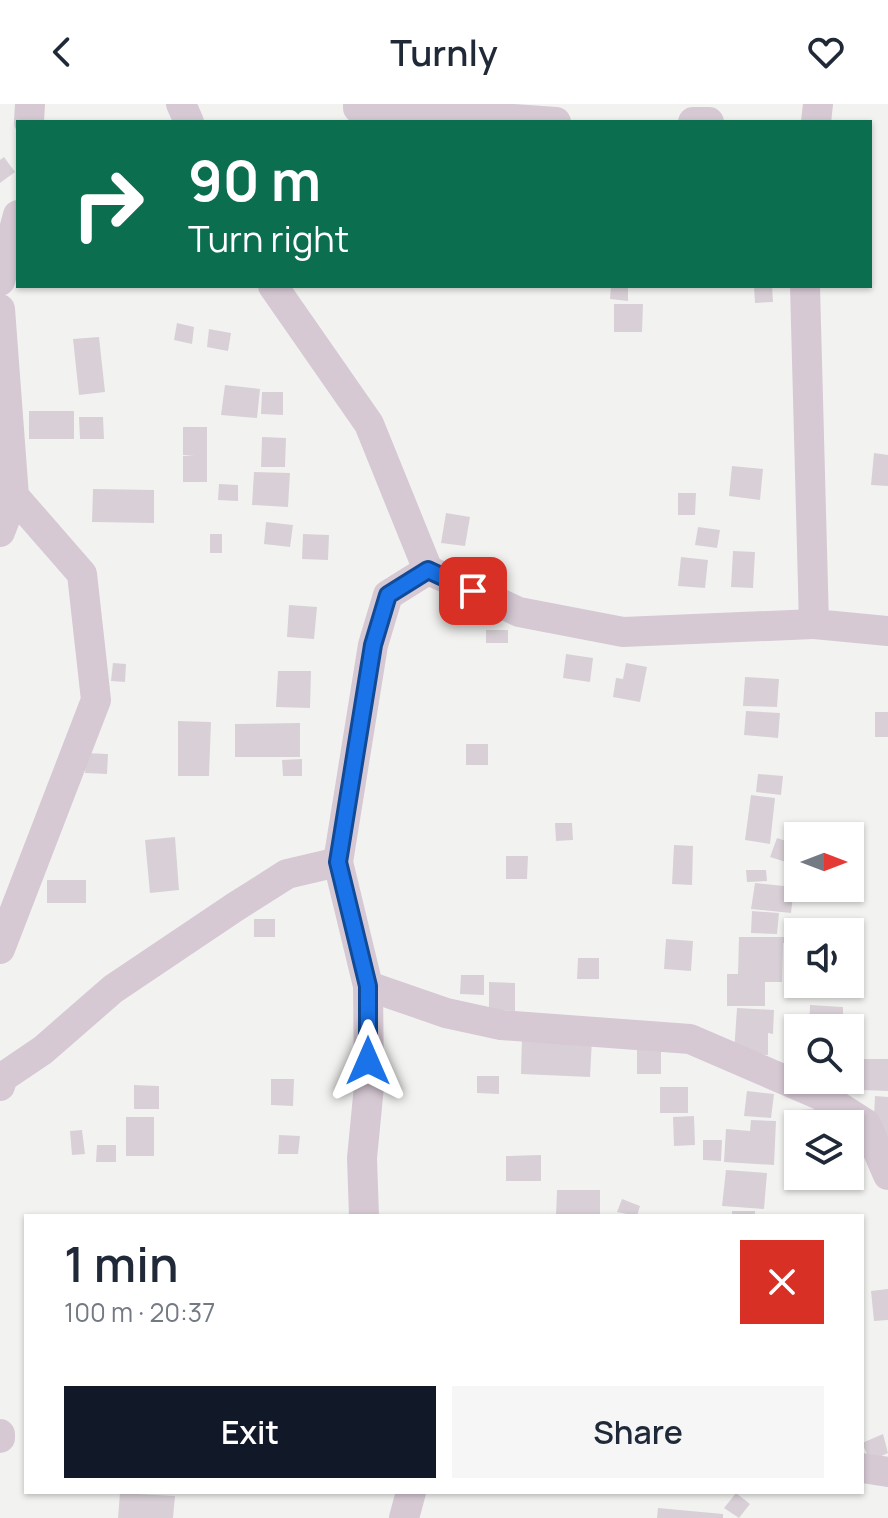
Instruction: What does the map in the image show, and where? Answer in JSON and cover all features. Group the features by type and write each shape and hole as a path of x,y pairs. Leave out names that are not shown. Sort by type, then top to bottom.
{"street":[{"path":"358,104 358,108 528,120"},
{"path":"0,281 16,222"},
{"path":"274,288 369,424 428,570 519,612 623,632 814,624 888,631"},
{"path":"805,288 814,624"},
{"path":"0,309 14,496 0,532"},
{"path":"3,930 96,700 82,574 14,496"},
{"path":"364,1214 362,1158 369,1086 368,986 338,862 373,645 388,595 428,570"},
{"path":"0,1086 3,1077 43,1050 113,989 235,907 287,874 338,862"},
{"path":"0,884 3,930"},
{"path":"368,986 446,1013 501,1025 690,1039 822,1096 866,1124 888,1175"},
{"path":"864,1468 888,1472"},
{"path":"404,1518 410,1494"}],"building":[{"path":"4,157 15,172 0,183 0,160"},
{"path":"611,288 628,288 628,301 610,299"},
{"path":"754,288 772,288 773,302 755,303"},
{"path":"614,304 643,304 642,332 614,332"},
{"path":"177,323 194,327 192,344 174,340"},
{"path":"209,329 231,333 228,351 207,347"},
{"path":"99,337 105,392 79,395 73,339"},
{"path":"225,385 260,389 257,418 221,415"},
{"path":"262,392 283,392 283,415 261,414"},
{"path":"29,411 74,411 74,439 29,439"},
{"path":"79,417 103,417 104,439 80,439"},
{"path":"183,427 207,427 207,482 183,482 183,456 194,456 183,455"},
{"path":"262,437 286,438 285,467 261,467"},
{"path":"874,453 888,455 888,486 871,485"},
{"path":"732,466 763,469 760,500 729,496"},
{"path":"254,472 290,473 288,507 252,505"},
{"path":"219,484 238,485 238,501 218,500"},
{"path":"93,489 154,490 154,523 92,522"},
{"path":"678,493 696,493 695,515 678,515"},
{"path":"446,513 470,517 465,546 441,543"},
{"path":"266,522 293,525 290,547 264,544"},
{"path":"698,527 720,530 717,548 695,545"},
{"path":"210,534 222,534 222,553 210,553"},
{"path":"303,534 329,535 328,560 302,559"},
{"path":"733,551 755,552 753,588 731,587"},
{"path":"681,557 708,560 705,588 678,586"},
{"path":"289,605 317,607 314,639 287,637"},
{"path":"486,630 508,630 508,643 486,643"},
{"path":"566,654 593,658 590,682 563,678"},
{"path":"113,663 126,664 125,682 111,681"},
{"path":"626,663 647,667 640,702 613,697 616,678 623,679"},
{"path":"278,671 311,671 310,708 276,707"},
{"path":"745,677 779,679 777,707 743,706"},
{"path":"746,711 780,713 778,738 744,735"},
{"path":"875,712 888,712 888,737 875,737"},
{"path":"178,721 211,722 209,776 178,776"},
{"path":"300,723 300,757 235,757 235,724"},
{"path":"466,744 488,744 488,765 466,765"},
{"path":"86,753 108,754 107,774 85,773"},
{"path":"302,759 302,776 283,776 282,760"},
{"path":"758,774 783,776 781,795 756,792"},
{"path":"751,795 775,798 770,844 745,840"},
{"path":"555,823 572,823 573,840 556,841"},
{"path":"175,837 179,890 150,893 145,840"},
{"path":"777,838 784,840 784,861 770,857"},
{"path":"674,845 693,846 692,885 672,884"},
{"path":"506,856 528,856 527,879 506,879"},
{"path":"746,870 766,870 767,881 747,882"},
{"path":"47,880 86,880 86,903 47,903"},
{"path":"755,883 784,886 784,902 792,902 791,913 751,909"},
{"path":"752,911 779,913 777,934 751,933"},
{"path":"254,919 275,919 275,937 254,937"},
{"path":"739,937 784,937 782,982 765,982 765,1006 727,1006 727,974 738,974"},
{"path":"666,939 693,941 691,971 664,969"},
{"path":"578,958 599,958 599,979 577,979"},
{"path":"461,975 484,975 484,995 460,994"},
{"path":"489,982 515,983 515,1011 489,1010"},
{"path":"810,1005 843,1007 843,1014 810,1014"},
{"path":"737,1008 774,1010 773,1034 768,1033 768,1055 734,1053"},
{"path":"522,1036 592,1039 590,1077 521,1074"},
{"path":"637,1045 661,1045 661,1074 637,1074"},
{"path":"864,1059 888,1059 888,1091 864,1090"},
{"path":"477,1076 499,1076 499,1094 477,1093"},
{"path":"271,1079 294,1079 293,1106 271,1105"},
{"path":"134,1085 159,1086 159,1109 134,1109"},
{"path":"660,1087 688,1087 688,1113 660,1113"},
{"path":"747,1091 774,1094 771,1118 744,1116"},
{"path":"875,1096 888,1097 888,1138 873,1137"},
{"path":"694,1116 695,1145 674,1146 673,1117"},
{"path":"126,1117 154,1117 154,1156 126,1156"},
{"path":"751,1120 776,1121 774,1165 724,1162 726,1129 750,1131"},
{"path":"82,1130 85,1154 72,1155 70,1131"},
{"path":"279,1135 300,1136 298,1154 278,1154"},
{"path":"703,1140 722,1140 721,1161 703,1160"},
{"path":"97,1145 116,1145 116,1162 96,1162"},
{"path":"541,1155 541,1181 506,1181 506,1156"},
{"path":"726,1170 767,1173 764,1209 722,1206"},
{"path":"557,1190 600,1190 600,1214 556,1214"},
{"path":"622,1199 640,1206 638,1214 617,1212"},
{"path":"732,1211 755,1211 755,1214 732,1214"},
{"path":"888,1289 888,1320 874,1321 871,1291"},
{"path":"883,1434 888,1453 870,1461 864,1442"},
{"path":"120,1494 175,1496 173,1518 118,1518"},
{"path":"735,1494 750,1504 739,1518 724,1508"},
{"path":"658,1508 723,1514 723,1518 657,1518"}],"route":[{"path":"368,1061 368,986 338,862 373,645 388,595 428,570 473,591"}]}
